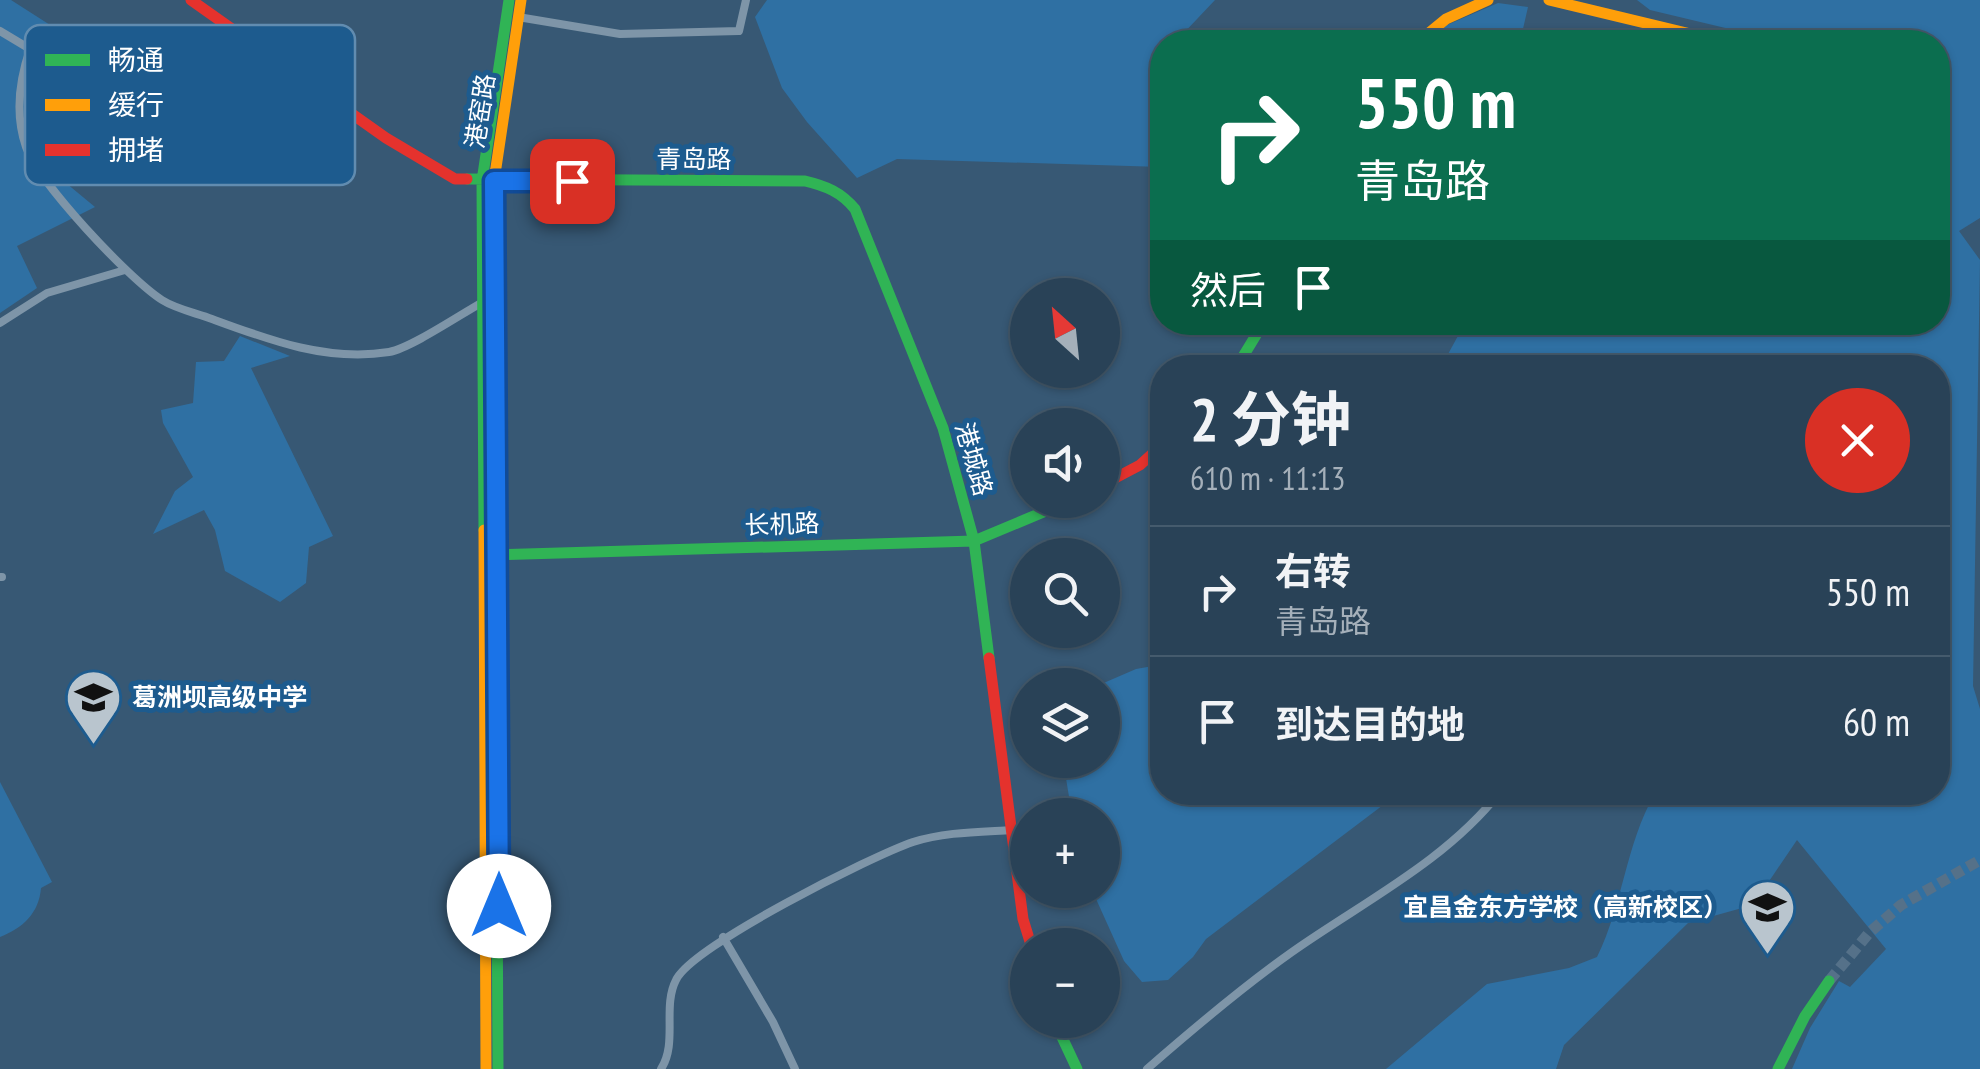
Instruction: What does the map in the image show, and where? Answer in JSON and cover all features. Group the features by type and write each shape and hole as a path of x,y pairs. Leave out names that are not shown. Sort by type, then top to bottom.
{"street":[{"name":"青岛路","path":"191,0 226,25"},
{"name":"港窑路","path":"486,1069 490,554 483,302 488,181 509,0"},
{"name":"港窑路","path":"498,1069 488,181 520,0"},
{"path":"518,18 620,34 740,31 746,0"},
{"path":"1433,30 1446,19 1488,0"},
{"path":"1549,0 1676,30"},
{"path":"0,31 25,46"},
{"path":"25,69 20,89 25,137"},
{"name":"青岛路","path":"355,116 455,179 805,182 831,187"},
{"path":"51,185 125,270 164,301 310,351 393,352 483,302"},
{"name":"港城路","path":"831,187 855,208 957,471 974,541 1010,815"},
{"path":"0,323 47,292 125,270"},
{"path":"1120,476 1150,456"},
{"name":"长机路","path":"490,554 974,541 1029,518"},
{"path":"1147,1069 1222,1003 1439,852 1478,820 1490,805"},
{"path":"660,1069 669,1045 670,1005 676,980 690,962 724,937 915,842 963,832 1010,830"},
{"path":"724,937 795,1069"},
{"path":"1778,1069 1805,1016 1829,981"},
{"path":"1062,1038 1077,1069"}],"shaded area":[{"path":"0,0 11,0 50,25 25,25 25,185 68,185 95,207 17,246 37,288 0,313"},
{"path":"767,0 1215,0 1187,30 1150,30 1150,167 897,159 857,178 782,88 755,17"},
{"path":"1637,0 1980,0 1980,218 1959,231 1980,260 1973,686 1980,709 1980,1069 1792,1069 1810,1028 1839,981 1850,987 1886,949 1797,840 1753,905 1688,923 1564,1045 1556,1069 1386,1069 1487,984 1569,968 1597,957 1649,805 1950,805 1950,355 1448,355 1458,335 1950,335 1950,30 1734,30 1650,10"},
{"path":"1498,3 1528,7 1523,30 1441,30"},
{"path":"240,336 290,356 251,368 333,536 309,547 306,583 280,602 225,571 215,530 204,510 153,534 175,491 193,477 163,423 161,410 193,403 196,362 224,361"},
{"path":"1150,667 1150,805 1383,805 1206,939 1168,980 1142,982 1120,952 1120,928 1109,928 1100,908 1120,908 1120,798 1069,798 1066,778 1120,778 1120,676"},
{"path":"0,782 52,882 41,888 37,905 28,918 0,937"}],"tunnel":[{"path":"1829,981 1869,933 1901,905 1980,860"}],"traffic: fast":[{"path":"484,530 482,181 509,0"},
{"path":"467,179 805,181 833,190 850,203 943,428 974,541 989,658"},
{"path":"1244,355 1256,335"},
{"path":"495,477 498,1069"},
{"path":"490,555 974,541 1029,518"},
{"path":"1778,1069 1805,1016 1829,981"},
{"path":"1062,1038 1077,1069"}],"traffic: slow":[{"path":"495,477 494,181 521,0"},
{"path":"1433,30 1446,19 1488,0"},
{"path":"1549,0 1674,30"},
{"path":"484,530 486,1069"}],"traffic: jam":[{"path":"191,0 226,25"},
{"path":"355,116 455,179 467,179"},
{"path":"1120,476 1150,456"},
{"path":"989,658 1026,928"}],"place":[{"name":"葛洲坝高级中学","path":"93,746"},
{"name":"宜昌金东方学校（高新校区）","path":"1767,956"}],"route":[{"path":"499,906 494,181 572,181"}]}
